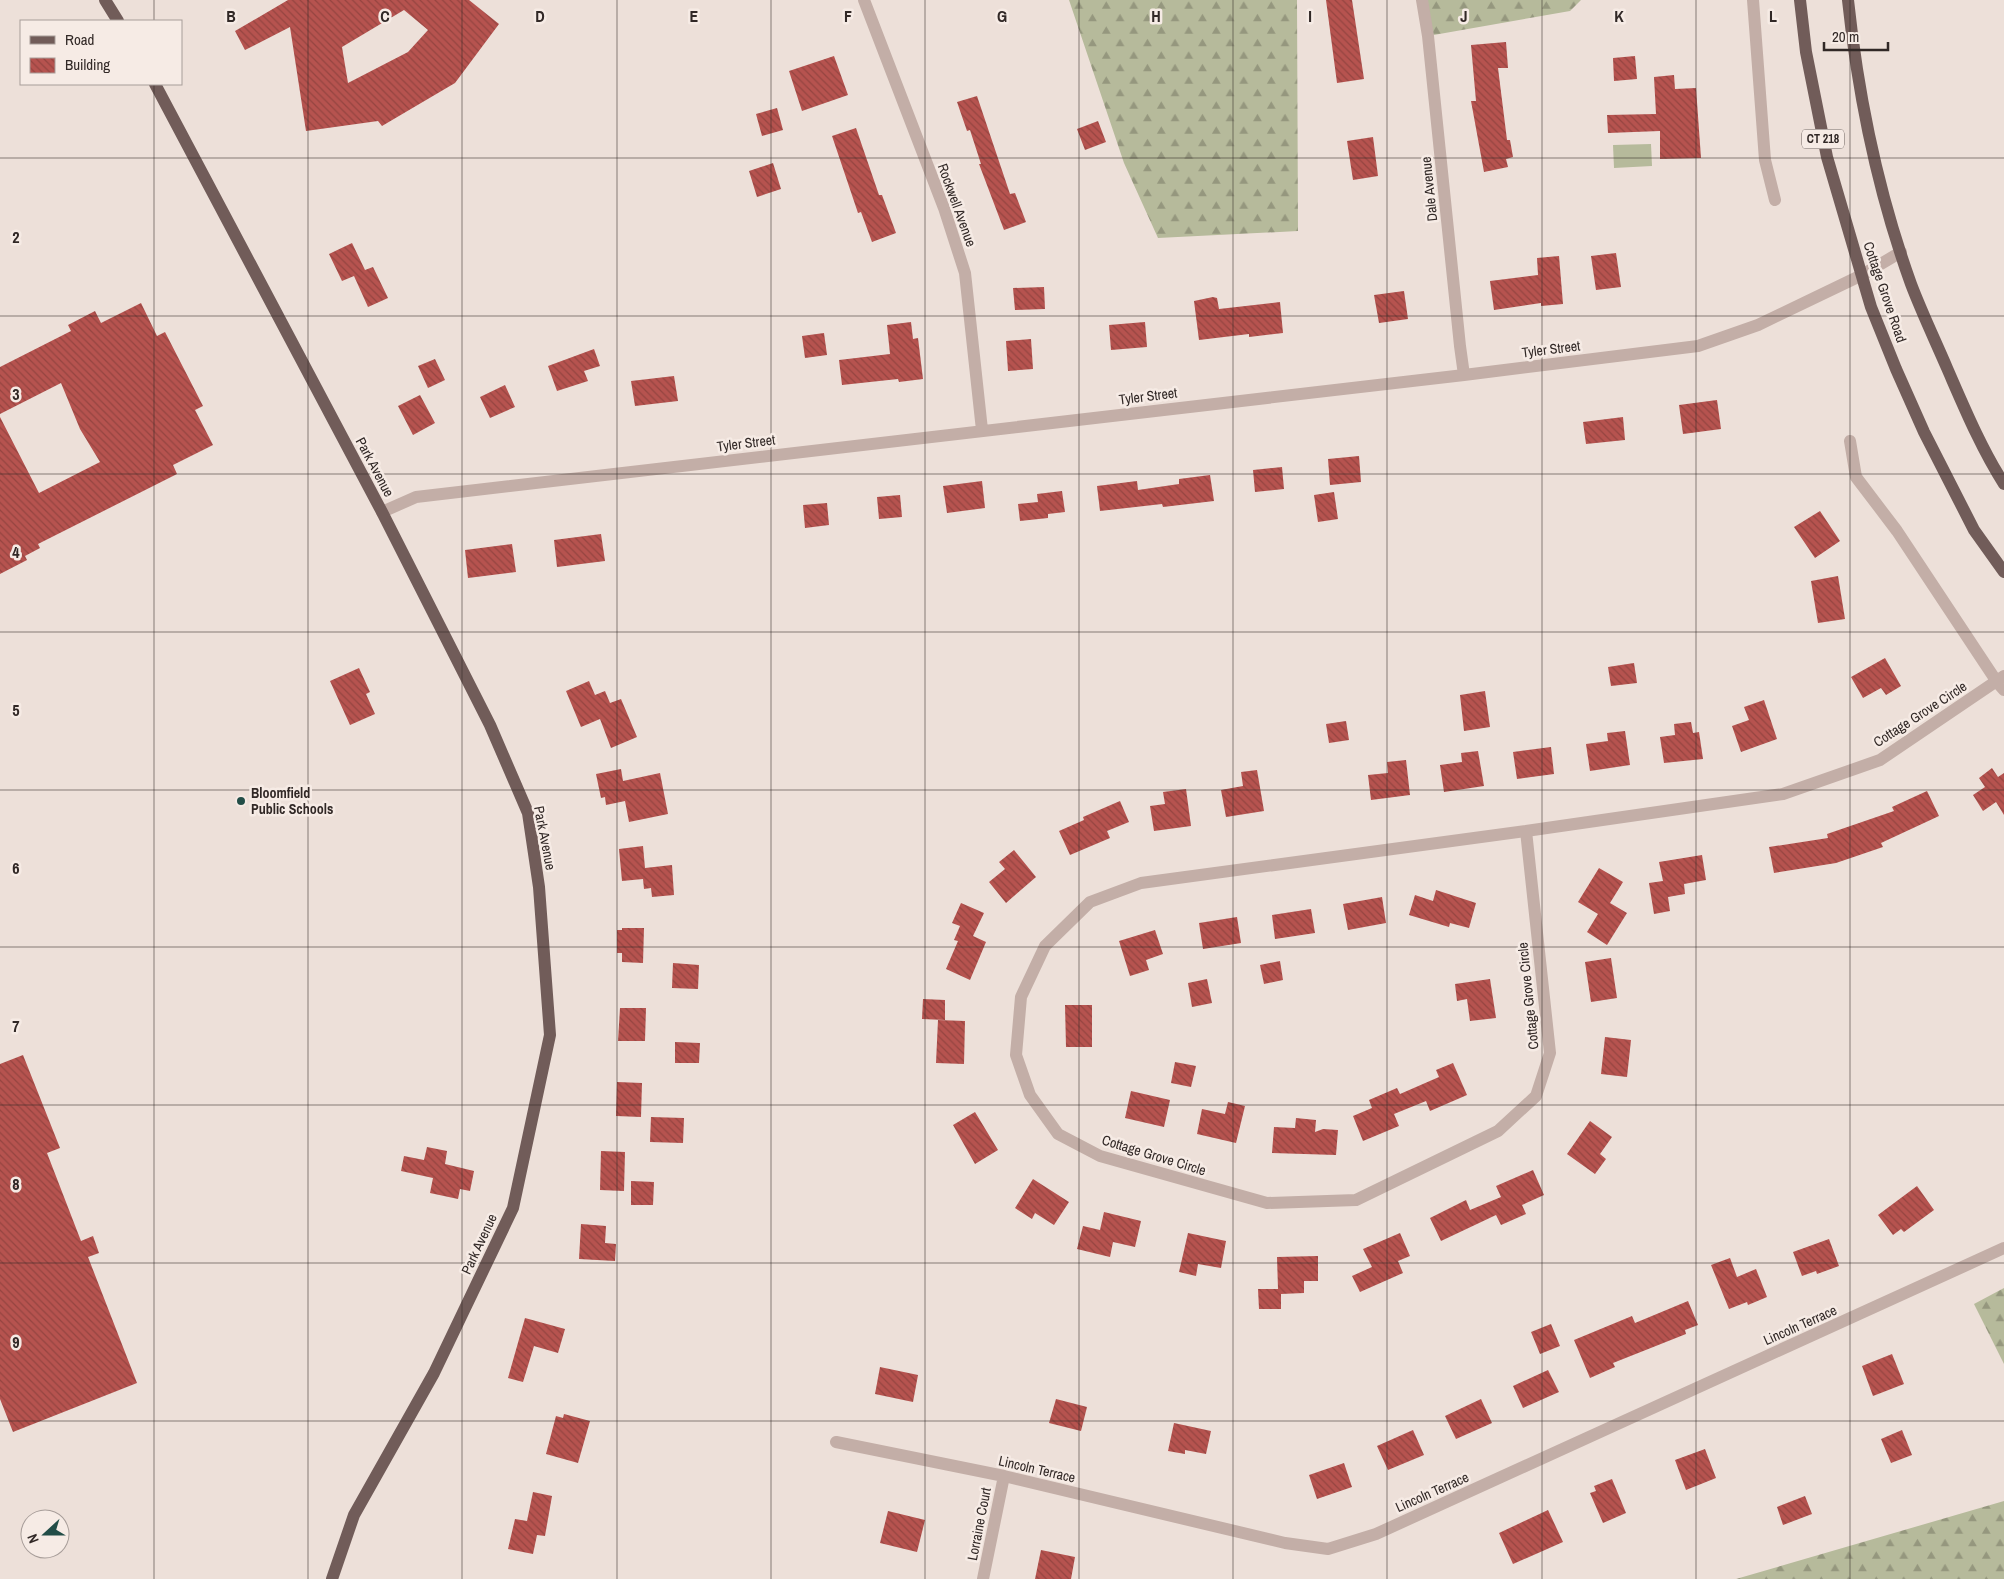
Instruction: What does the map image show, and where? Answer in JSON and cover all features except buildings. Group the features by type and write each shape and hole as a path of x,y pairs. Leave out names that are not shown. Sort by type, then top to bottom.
{"main road":[{"path":"106,0 117,20"},
{"name":"Cottage Grove Road","path":"1800,0 1806,52 1826,158 1871,307 1924,432 1974,530 2004,572"},
{"name":"Cottage Grove Road","path":"1848,0 1868,124 1890,220 1918,301 1960,399 2004,484"},
{"name":"Park Avenue","path":"156,85 382,512 490,725 528,813 539,887 550,1035 513,1208 434,1372 354,1515 332,1579"}],"street":[{"name":"Rockwell Avenue","path":"864,0 944,208 965,273 982,430"},
{"name":"Dale Avenue","path":"1422,0 1428,36 1464,375"},
{"path":"1753,0 1764,160 1775,200"},
{"name":"Tyler Street","path":"382,512 416,497 1698,346 1758,325 1862,275 1901,252"},
{"path":"1850,442 1856,477 1897,531 2002,683"},
{"name":"Cottage Grove Circle","path":"1526,831 1550,1053 1536,1096 1498,1131 1356,1200 1267,1203 1100,1156 1058,1134 1030,1095 1016,1055 1021,998 1045,946 1090,902 1141,883 1783,794 1880,760 2002,683"},
{"name":"Lincoln Terrace","path":"836,1442 1004,1476 1286,1543 1328,1549 1376,1534 2004,1248"},
{"name":"Lorraine Court","path":"983,1579 1004,1476"}],"green space":[{"path":"1069,0 1297,0 1298,231 1158,238 1124,163"},
{"path":"1422,0 1581,0 1570,11 1428,36"},
{"path":"1651,144 1652,166 1614,168 1613,145"},
{"path":"2004,1288 2004,1364 1974,1304"},
{"path":"2004,1501 2004,1579 1736,1579"}],"place":[{"name":"Bloomfield Public Schools","path":"241,801"}]}
